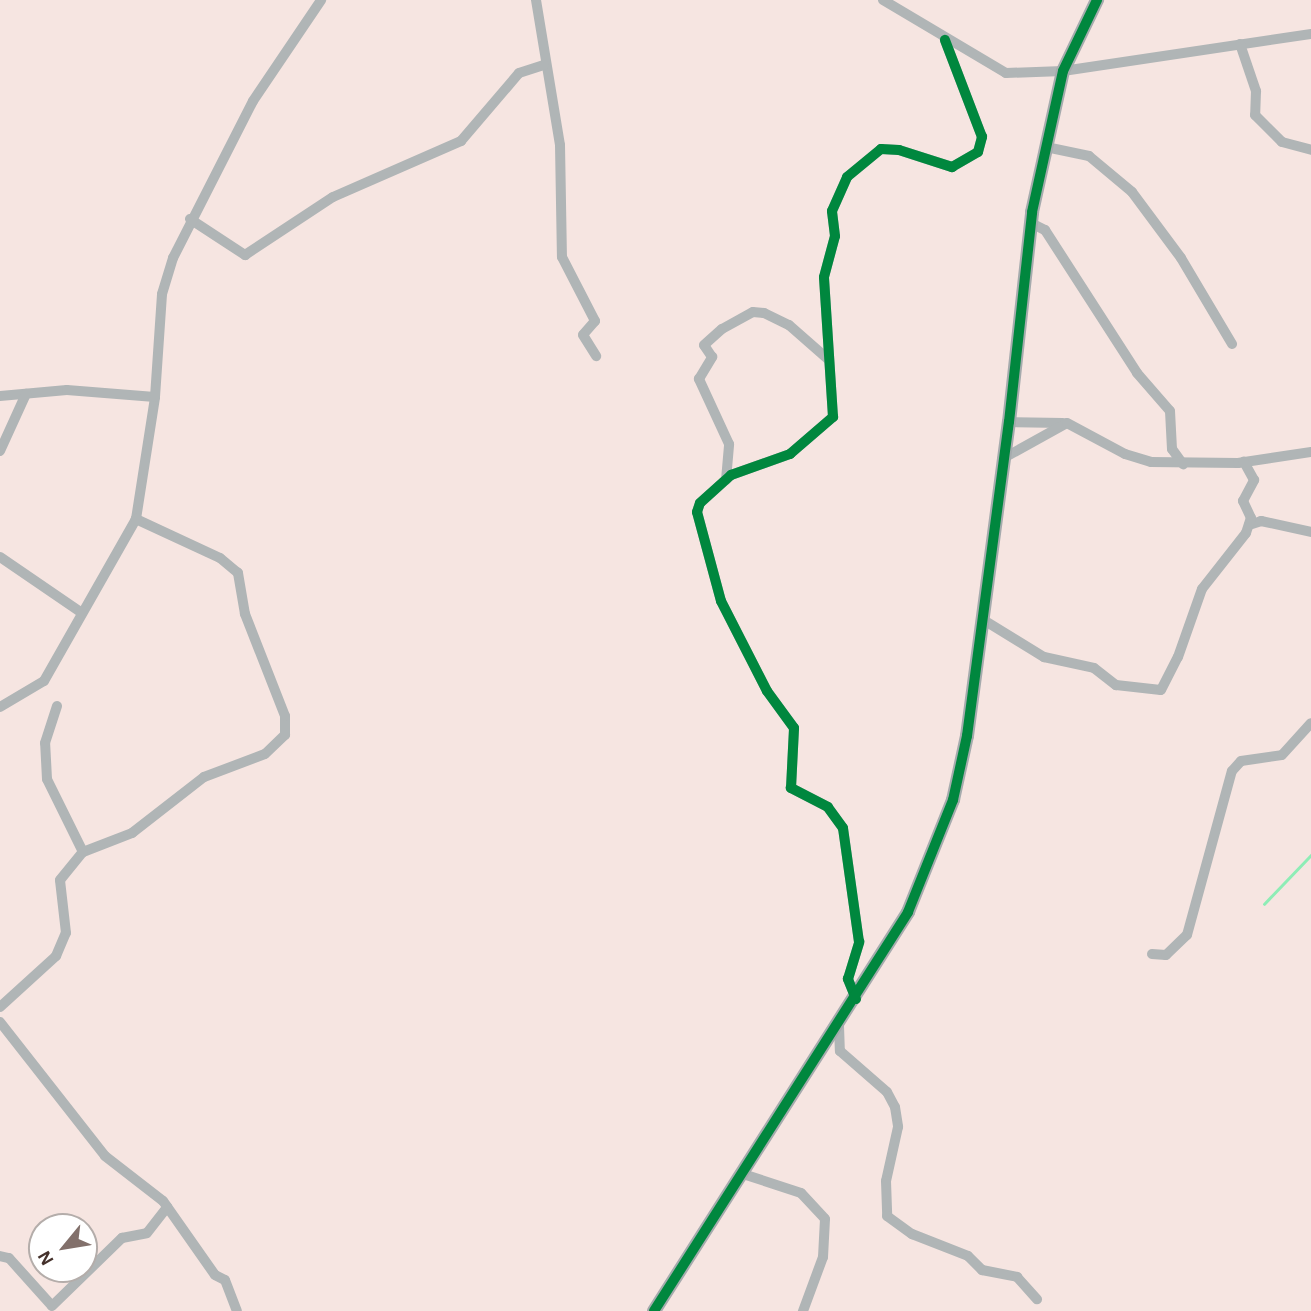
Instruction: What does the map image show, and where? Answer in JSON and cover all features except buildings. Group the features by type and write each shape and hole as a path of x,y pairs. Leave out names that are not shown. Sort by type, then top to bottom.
{"street":[{"path":"0,707 44,681 136,519 155,397 162,294 190,219 253,101 321,0"},
{"path":"536,0 544,65 560,145 562,257 595,321 583,335 596,356"},
{"path":"883,0 945,40 1006,72 1063,71 1311,34"},
{"path":"654,1311 839,1026 908,912 953,800 967,736 1001,459 1010,422 1031,223 1063,71 1097,0"},
{"path":"856,999 848,979 859,942 843,828 828,807 791,788 793,728 767,691 721,601 697,512 700,503 726,480 790,454 832,417 824,277 835,236 832,211 848,177 881,149 900,150 952,167 978,152 982,137 945,40"},
{"path":"1240,44 1256,91 1255,115 1282,142 1311,150"},
{"path":"190,219 245,256 333,197 461,141 519,73 544,65"},
{"path":"1046,147 1090,156 1132,192 1181,258 1232,344"},
{"path":"1031,223 1045,230 1137,373 1170,411 1172,449 1183,464"},
{"path":"726,480 729,444 699,379 712,357 704,345 722,329 753,312 764,313 789,325 829,360"},
{"path":"0,396 67,390 155,397"},
{"path":"0,451 26,394"},
{"path":"1010,422 1068,423 1125,454 1183,464 1244,462 1311,452"},
{"path":"1001,459 1068,423"},
{"path":"982,619 1044,657 1094,668 1116,685 1161,690 1178,657 1202,589 1251,518 1243,501 1254,480 1244,462"},
{"path":"0,1007 55,956 66,933 60,880 83,852 132,834 204,777 265,754 285,735 285,716 245,614 237,573 220,558 136,519"},
{"path":"1248,525 1261,521 1311,532"},
{"path":"0,557 82,613"},
{"path":"57,706 45,743 47,779 83,852"},
{"path":"1152,954 1166,955 1186,935 1232,771 1241,761 1282,755 1311,723"},
{"path":"0,1022 105,1156 167,1208 215,1275 225,1280 237,1311"},
{"path":"839,1026 840,1051 887,1092 895,1107 898,1127 886,1181 887,1216 912,1234 968,1256 982,1270 1017,1277 1037,1299"},
{"path":"743,1174 801,1193 825,1219 823,1257 803,1311"},
{"path":"0,1256 9,1258 52,1306 122,1238 147,1233 167,1208"}],"waterway":[{"path":"1264,904 1311,855"}],"cycle path":[{"path":"654,1311 908,912 953,800 967,736 1009,422 1032,212 1063,71 1097,0"},
{"path":"856,999 848,979 859,942 843,828 828,807 791,788 794,728 767,691 721,601 697,512 700,503 731,475 790,454 833,417 824,277 835,236 832,211 847,177 881,149 899,150 952,167 978,152 982,137 945,40"}]}
